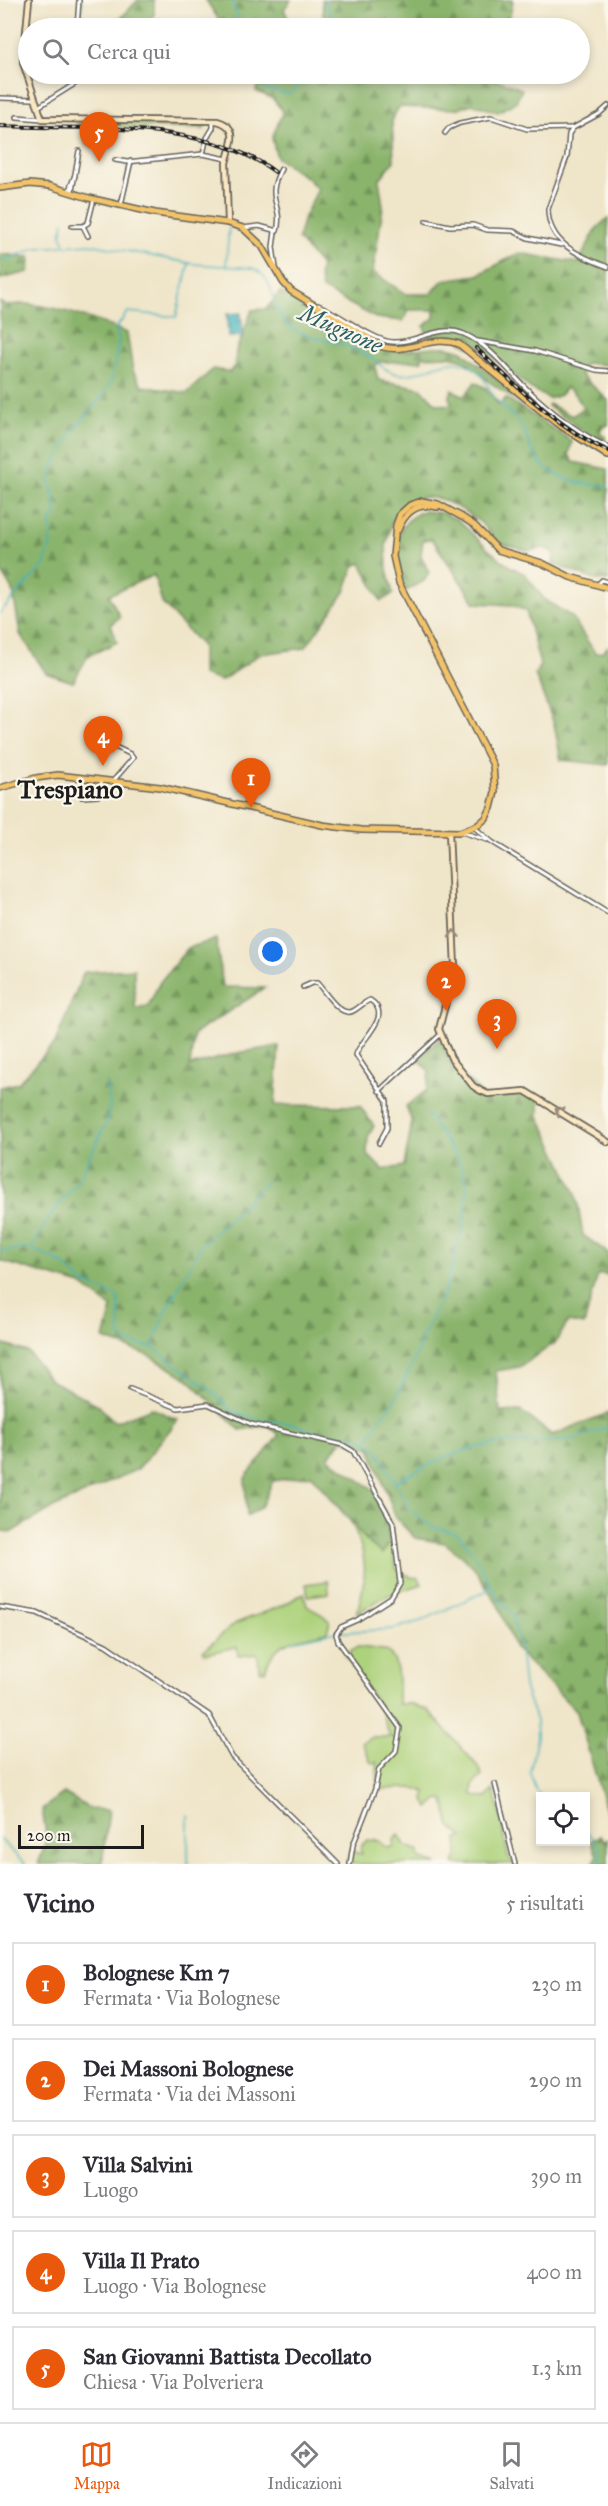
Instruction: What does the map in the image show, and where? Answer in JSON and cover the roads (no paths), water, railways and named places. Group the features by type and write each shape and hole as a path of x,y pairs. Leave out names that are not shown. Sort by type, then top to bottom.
{"main road":[{"path":"0,188 37,184 71,190 94,199 174,217 228,223 243,228 262,246 288,289 315,307 388,348 402,348 439,340 459,344 555,423 582,442 608,456"},
{"path":"0,788 49,775 164,788 322,825 361,830 459,832 475,829 486,818 494,801 493,765 399,583 395,569 393,544 402,520 417,507 430,506 455,514 474,525 498,550 542,563 570,577 608,587"}],"street":[{"path":"27,18 29,0"},
{"path":"78,18 79,0"},
{"path":"29,84 42,119"},
{"path":"37,108 73,85"},
{"path":"0,98 34,99"},
{"path":"445,133 448,128 460,123 491,117 527,129 573,128 599,114 608,106"},
{"path":"17,117 221,122 230,128 233,138 227,159 228,223"},
{"path":"203,154 206,140 213,128 213,121"},
{"path":"563,246 549,219 548,209 567,158 568,137 573,128"},
{"path":"71,190 79,151"},
{"path":"115,160 131,161 203,154 227,159"},
{"path":"121,205 131,161"},
{"path":"276,270 273,247 280,216 273,192 281,169"},
{"path":"72,226 83,226 88,223 94,199"},
{"path":"426,221 450,226 473,225 487,230 513,231 528,238 563,246 608,267"},
{"path":"83,226 88,236"},
{"path":"243,228 259,226 275,232"},
{"path":"315,307 318,305 329,309 391,342 449,331 464,334 476,341 548,407 586,435 608,447"},
{"path":"476,341 535,351 596,370 608,371"},
{"path":"109,744 130,754 133,758 113,782"},
{"path":"82,797 98,796 102,781"},
{"path":"473,835 475,829 492,842 608,913"},
{"path":"449,832 455,967 440,1019 440,1035 451,1058 473,1086 481,1091 488,1094 525,1091 608,1142"},
{"path":"459,832 492,842"},
{"path":"303,987 312,982 317,983 334,1004 346,1012 351,1012 370,1000 375,1004 378,1014 376,1024 372,1033 359,1046 356,1055 387,1101 387,1128 379,1143"},
{"path":"379,1091 440,1035"},
{"path":"130,1389 178,1408 208,1404 250,1424 342,1445 353,1451 393,1523 400,1583 391,1598 337,1632 338,1641 400,1728 396,1751 379,1768 375,1789 353,1845 350,1864"},
{"path":"0,1607 37,1613 106,1645 209,1715 232,1758 338,1864"},
{"path":"495,1785 515,1864"}],"water":[{"path":"241,313 243,336 228,337 227,314"}],"waterway":[{"path":"81,18 82,0"},
{"path":"232,0 238,18"},
{"path":"326,0 325,3 332,18"},
{"path":"262,84 265,90 289,94 300,84"},
{"path":"64,222 61,235 65,244"},
{"path":"226,265 229,227"},
{"name":"Mugnone","path":"0,262 36,248 90,244 194,264 252,268 265,277 280,314 290,327 306,335 354,349 394,373 404,375 445,363 466,364 479,373 497,400 519,423 541,464 568,479 608,486"},
{"path":"0,613 44,565 50,547 51,522 57,508 50,482 52,469 73,431 103,395 111,381 119,341 116,328 128,312 176,317 189,263"},
{"path":"31,1249 50,1216 79,1179 108,1119 110,1104 106,1083"},
{"path":"366,1441 393,1403 415,1358 424,1333 445,1290 464,1225 467,1184 459,1161 427,1114"},
{"path":"152,1347 165,1313 200,1247 267,1181"},
{"path":"0,1251 27,1249 42,1253 63,1264 82,1282 115,1295 119,1299 120,1337 126,1342 152,1347 206,1386 232,1411 256,1419 294,1424 311,1431 359,1438 370,1443 382,1458 409,1508 430,1526 458,1534 473,1553 499,1599 512,1614 520,1647 524,1687 536,1721 537,1736 530,1772 537,1792"},
{"path":"394,1483 432,1463 475,1448 512,1442 547,1442 577,1438 608,1427"},
{"path":"292,1641 330,1633 393,1629 421,1621 492,1588"},
{"path":"188,1815 188,1864"},
{"path":"590,1836 600,1854 599,1864"},
{"path":"0,1839 25,1864"}],"railway":[{"path":"0,126 106,128 180,135 214,143 247,155 275,172"},
{"path":"476,348 555,418 608,451"}],"place":[{"name":"San Giovanni Battista Decollato","path":"99,162"},
{"name":"Villa Il Prato","path":"103,766"},
{"name":"Bolognese Km 7","path":"251,808"},
{"name":"Dei Massoni Bolognese","path":"446,1011"},
{"name":"Villa Salvini","path":"497,1049"}],"district":[{"name":"Trespiano","path":"70,789"}]}
